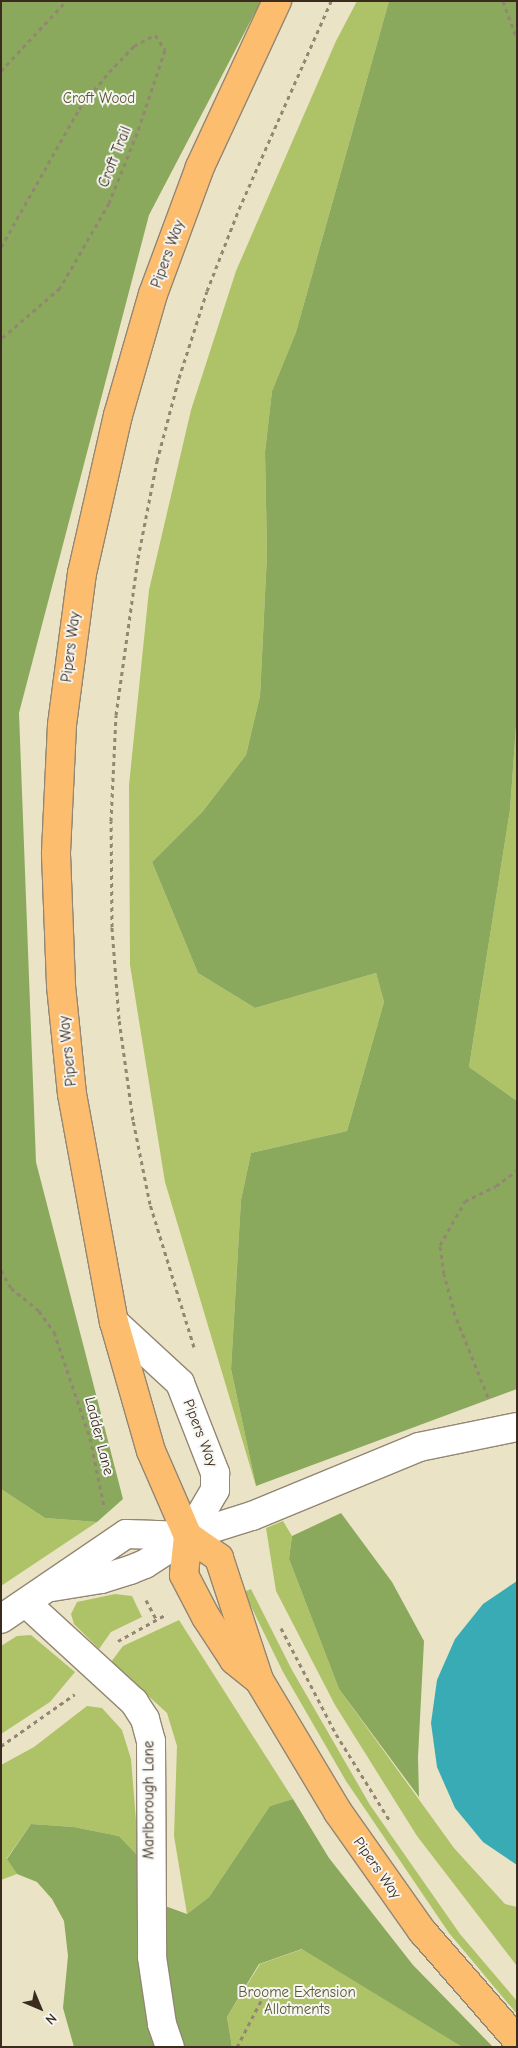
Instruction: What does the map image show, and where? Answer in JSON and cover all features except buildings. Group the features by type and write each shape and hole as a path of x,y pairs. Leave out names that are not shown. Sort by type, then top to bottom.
{"main road":[{"name":"Pipers Way","path":"258,1680 230,1653 184,1575 188,1536 151,1451 114,1322 86,1180 61,986 57,811 69,657 82,573 101,481 153,294 200,167 277,1"},
{"name":"Pipers Way","path":"188,1536 219,1558 258,1680 338,1812 396,1897 449,1965 517,2040"}],"street":[{"name":"Pipers Way","path":"114,1322 180,1383 215,1473 215,1490 188,1536"},
{"path":"52,1587 101,1579 130,1570 145,1564 188,1536 252,1516 419,1448 509,1428"},
{"path":"1,1619 52,1587 126,1534 147,1532 188,1536"},
{"name":"Marlborough Lane","path":"26,1603 134,1702 145,1719 151,1741 152,1957 162,2024 170,2047"}],"path":[{"path":"1,71 66,1"},
{"path":"197,1354 150,1204 133,1120 119,1019 112,908 111,821 116,715 138,558 157,461 179,378 207,290 238,210 331,1"},
{"path":"503,1 517,38"},
{"name":"Croft Trail","path":"1,247 80,109 109,72 134,46 155,35 165,50 137,133 109,203 60,288 1,339"},
{"path":"509,1428 455,1315 444,1274 440,1245 465,1200 496,1186 517,1170"},
{"name":"Ladder Lane","path":"1,1270 11,1288 39,1311 54,1332 90,1438 109,1528 115,1541"},
{"path":"130,1570 156,1619"},
{"path":"279,1625 336,1734 393,1826"},
{"path":"237,2047 266,1991"}],"green space":[{"name":"Croft Wood","path":"1,1 261,1 149,215 19,713 36,1162 123,1499 97,1522 45,1518 1,1489"},
{"path":"357,1 389,1 296,332 272,391 265,452 267,554 260,696 246,755 203,811 152,862 198,973 255,1008 376,973 384,1002 347,1131 251,1153 241,1200 231,1369 256,1486 165,1182 130,965 129,785 149,590 191,410 236,271 336,41"},
{"path":"389,1 517,1 517,713 510,810 469,1067 517,1101 517,1389 256,1486 231,1369 241,1200 251,1153 347,1131 384,1002 376,973 255,1008 198,973 152,862 203,811 246,755 260,696 267,554 265,452 272,391 296,332"},
{"path":"517,713 517,1101 469,1067 510,810"},
{"path":"1,1489 45,1518 97,1522 1,1586"},
{"path":"341,1513 392,1582 424,1641 418,1757 419,1797 339,1689 289,1559 292,1536"},
{"path":"283,1521 292,1536 289,1559 339,1689 454,1848 505,1904 517,1907 517,1966 417,1836 335,1705 276,1591 266,1528"},
{"path":"251,1589 292,1670 370,1805 460,1934 517,2001 517,2014 449,1933 346,1781 283,1672 244,1592"},
{"path":"115,1594 132,1596 142,1617 111,1632 99,1649 74,1624 71,1614 77,1602"},
{"path":"179,1620 293,1799 270,1806 209,1897 187,1914 174,1836 177,1746 167,1713 111,1662 123,1646"},
{"path":"31,1635 75,1672 50,1702 1,1734 1,1646 17,1636"},
{"path":"87,1706 102,1708 122,1730 131,1759 139,1857 119,1836 74,1827 31,1824 7,1858 17,1874 1,1880 1,1765 34,1747"},
{"path":"293,1799 329,1858 413,1965 493,2047 462,2047 302,1949 259,1964 227,2017 232,2047 74,2047 63,2008 68,1956 64,1921 52,1899 37,1882 17,1874 7,1859 31,1824 74,1827 119,1836 139,1857 146,1899 187,1914 209,1897 270,1806"},
{"name":"Broome Extension Allotments","path":"303,1949 462,2047 232,2047 227,2017 260,1964"}],"water":[{"path":"517,1581 517,1865 483,1842 455,1808 437,1767 431,1723 437,1680 455,1639 483,1604"}]}
